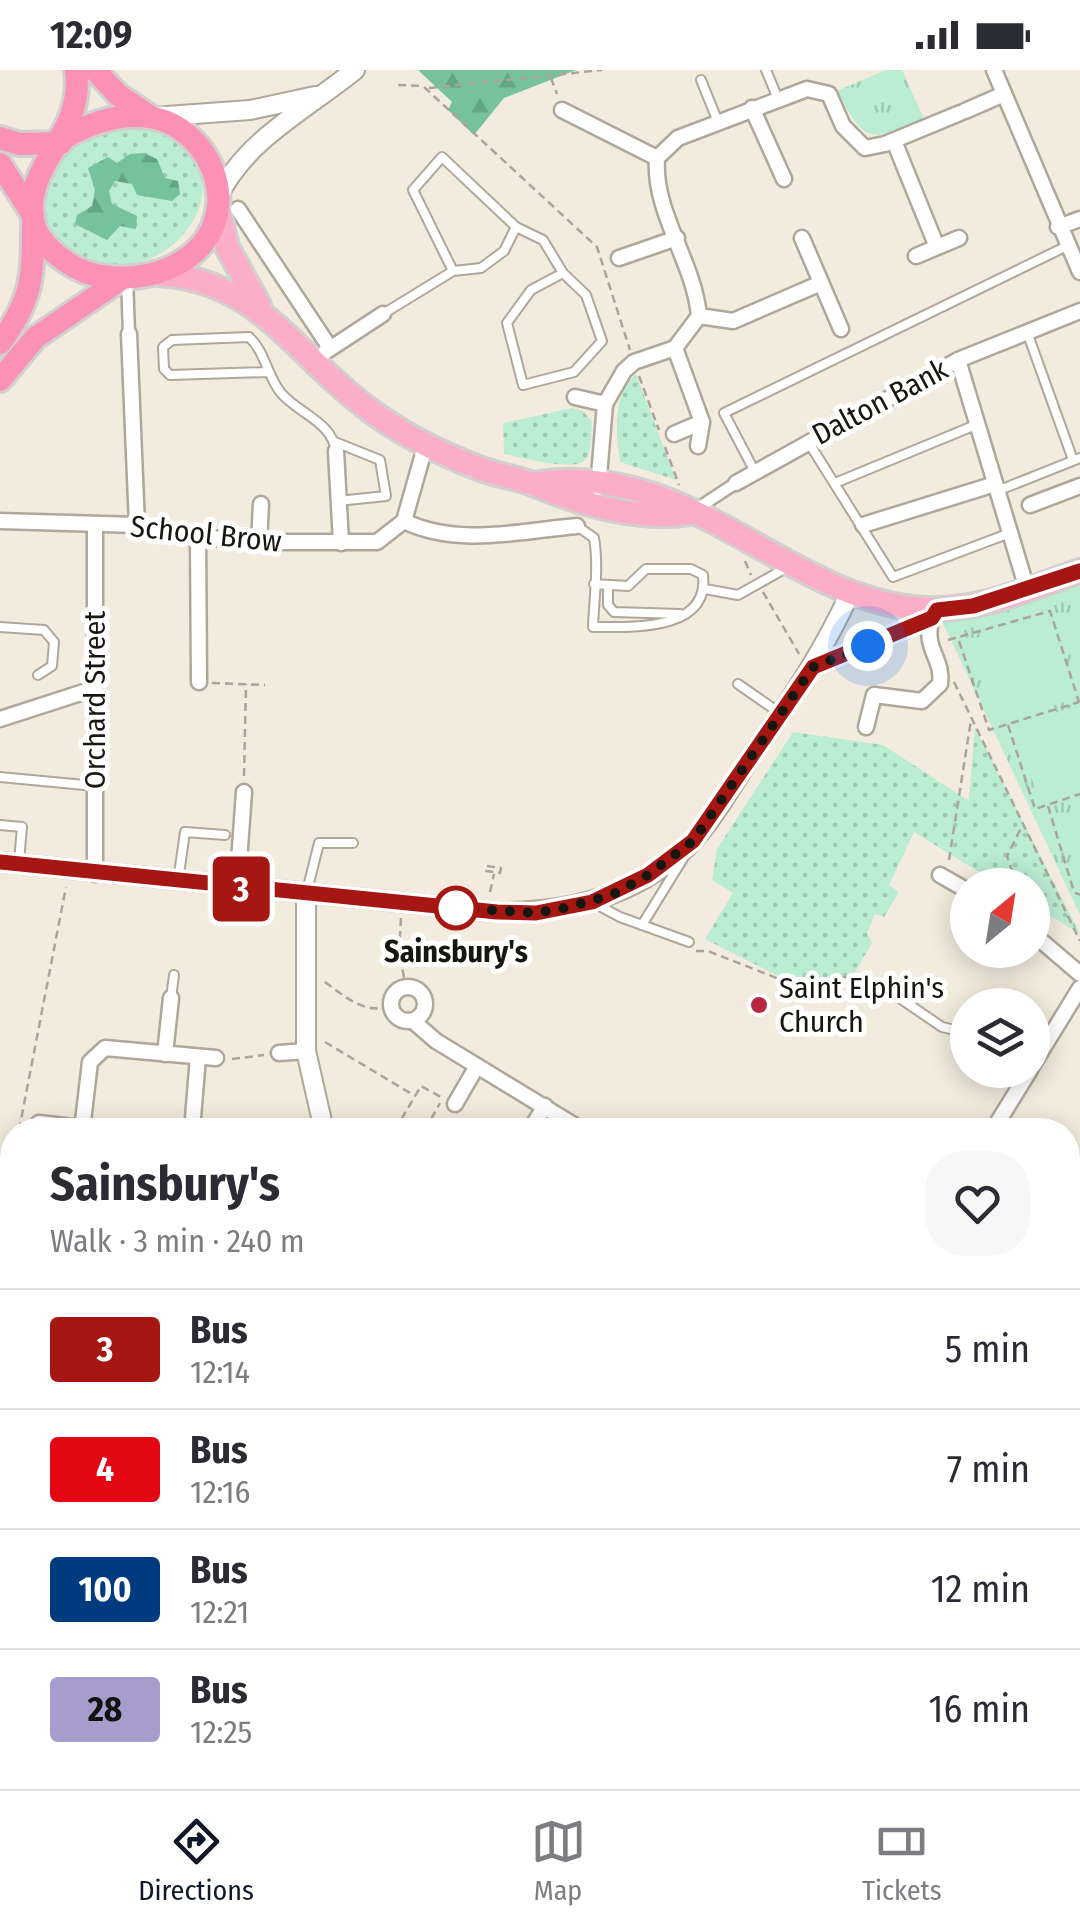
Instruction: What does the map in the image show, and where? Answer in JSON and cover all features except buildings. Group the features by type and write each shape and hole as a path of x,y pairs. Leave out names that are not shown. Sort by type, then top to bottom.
{"highway":[{"path":"4,333 31,288 33,219 41,170 73,117 76,70"},
{"path":"0,164 63,260 82,271 125,278 159,274 192,253 206,238 225,205 214,170 192,138 118,96 95,70"},
{"path":"0,138 20,144 62,140 115,117 151,116"},
{"path":"0,380 35,338 125,278"}],"main road":[{"path":"225,205 227,247 264,312"},
{"path":"159,274 215,283 264,312 321,355 360,403 424,446 534,484 564,500 597,494 667,517 690,513 851,591 935,614 1080,572"}],"street":[{"path":"355,70 247,152 231,170 225,205 321,355 383,314"},
{"path":"994,70 1080,272"},
{"path":"597,494 605,404 614,382 634,362 675,348 700,316 696,289 655,186 657,158 678,138 807,88 829,94 843,126 865,148 894,141 1004,94"},
{"path":"151,116 250,110 325,92"},
{"path":"752,108 784,179"},
{"path":"562,110 657,158"},
{"path":"894,141 937,247"},
{"path":"1058,227 1080,219"},
{"path":"619,258 677,238"},
{"path":"802,238 841,329"},
{"path":"916,256 959,238"},
{"path":"125,278 137,525"},
{"path":"700,316 733,321 821,283"},
{"name":"Dalton Bank","path":"690,513 807,440 958,360 1080,311"},
{"path":"675,348 702,422 698,446"},
{"path":"958,360 1027,589"},
{"path":"575,397 605,404"},
{"path":"674,434 702,422"},
{"path":"335,446 340,543"},
{"path":"424,446 404,521 430,534 454,537 577,526"},
{"path":"1030,505 1080,486"},
{"path":"863,525 996,488"},
{"path":"260,542 261,504"},
{"name":"School Brow","path":"0,521 137,525 198,537 340,543 377,542 404,521"},
{"name":"Orchard Street","path":"95,526 95,874"},
{"path":"198,537 200,682"},
{"path":"10,863 237,889 536,913 592,902 648,875 693,841 781,714 806,661 851,591"},
{"path":"806,661 898,632 935,614"},
{"path":"866,727 874,695 922,701 943,686 927,635 935,614"},
{"path":"898,632 930,650"},
{"path":"0,720 93,689"},
{"path":"237,889 244,792"},
{"path":"940,875 950,881"},
{"path":"306,895 306,1051 321,1118"},
{"path":"1050,949 1080,974"},
{"path":"406,987 417,990 424,998 422,1014 413,1020 402,1020 391,1008 396,992 406,987"},
{"path":"1050,1037 1080,988"},
{"path":"165,1054 171,998"},
{"path":"413,1020 477,1066 564,1118"},
{"path":"83,1118 90,1062 105,1048 216,1058"},
{"path":"279,1054 306,1051"},
{"path":"193,1118 198,1057"},
{"path":"455,1104 477,1066"},
{"path":"1000,1118 1018,1088"},
{"path":"538,1118 545,1106"}],"lane":[{"path":"766,70 778,99"},
{"path":"701,80 718,122"},
{"path":"453,271 413,190 442,157 516,226 543,240 563,273 586,296 602,340 574,372 523,385 507,324 531,290 563,273"},
{"path":"383,314 453,271 481,268 504,251 516,226"},
{"path":"755,472 724,414 1068,245"},
{"path":"996,488 1076,459 1026,332"},
{"path":"268,372 170,375 164,368 163,347 172,340 249,337 258,344 268,372 284,397 326,428 335,446 380,460 386,496 338,501"},
{"path":"835,483 978,424"},
{"path":"807,440 893,576 1010,533"},
{"path":"577,526 594,538 593,627 662,625 684,615 705,589 703,575 691,569 646,569 628,586 594,584"},
{"path":"705,589 738,595 779,570 801,566"},
{"path":"608,585 608,604 614,612 684,615"},
{"path":"0,627 44,630 54,642 52,666 38,675"},
{"path":"738,684 781,714"},
{"path":"0,776 95,786"},
{"path":"0,824 22,827 10,863"},
{"path":"178,882 185,832 225,835"},
{"path":"642,924 673,882 693,841"},
{"path":"306,895 319,843 353,843"},
{"path":"592,902 689,946"},
{"path":"171,998 174,975"},
{"path":"882,986 950,1028"}],"path":[{"path":"398,85 424,87 602,70"},
{"path":"550,77 562,110"},
{"path":"424,87 597,247 631,354"},
{"path":"636,370 679,485"},
{"path":"742,555 751,576"},
{"path":"762,591 806,661"},
{"path":"948,640 959,640 1050,611 1080,702 989,730 959,640"},
{"path":"943,686 953,681 1080,941"},
{"path":"200,682 265,685"},
{"path":"244,792 246,684"},
{"path":"940,875 949,860 972,718"},
{"path":"1008,724 1034,809 1080,794"},
{"path":"1047,805 1074,892 1080,895"},
{"path":"1011,868 1007,856 1023,824"},
{"path":"486,857 486,866 486,872 500,873 501,868 486,866"},
{"path":"21,1118 52,945 64,913 68,870"},
{"path":"490,892 494,872"},
{"path":"396,902 403,924 398,953 406,987"},
{"path":"1071,922 1080,919"},
{"path":"689,946 812,992 852,974 882,986"},
{"path":"325,982 350,1001 376,1011 391,1008"},
{"path":"326,1042 415,1096"},
{"path":"216,1058 279,1054"},
{"path":"402,1118 421,1086 443,1098 431,1118"}],"green space":[{"path":"418,70 576,70 504,98 474,135 448,110 452,102"},
{"path":"886,70 902,70 924,119 891,132 871,134 855,121 837,91"},
{"path":"154,127 188,151 202,180 199,209 182,236 156,256 125,266 91,262 59,240 48,225 44,209 50,177 72,150 101,132"},
{"path":"144,153 157,159 165,178 178,181 180,194 172,201 137,195 132,184 115,181 109,191 112,204 137,216 136,229 120,226 107,240 75,224 77,215 92,206 95,190 88,168 108,157 117,163 130,154"},
{"path":"636,374 676,480 620,462 619,404"},
{"path":"572,408 583,411 592,422 590,448 584,461 558,464 504,453 503,423"},
{"path":"1080,562 1080,915 937,610"},
{"path":"1051,614 1078,696 995,723 968,641"},
{"path":"1080,705 1080,791 1040,804 1015,726"},
{"path":"975,727 1047,868 972,868 914,832 889,885 899,892 884,917 875,914 867,933 872,943 855,972 815,990 790,982 705,939 733,893 712,880 717,849 793,732 883,745 969,801"},
{"path":"1050,875 1080,934 1050,915"}],"bus line":[{"name":"3","path":"0,862 237,889 497,912 536,913 592,902 632,885 693,841 813,667 932,618 937,610 973,606 1080,571"}],"place":[{"name":"Sainsbury's","path":"456,908"},
{"name":"Saint Elphin's Church","path":"759,1005"}],"route":[{"path":"456,908 536,913 592,902 648,875 693,841 813,667 868,646"}]}
